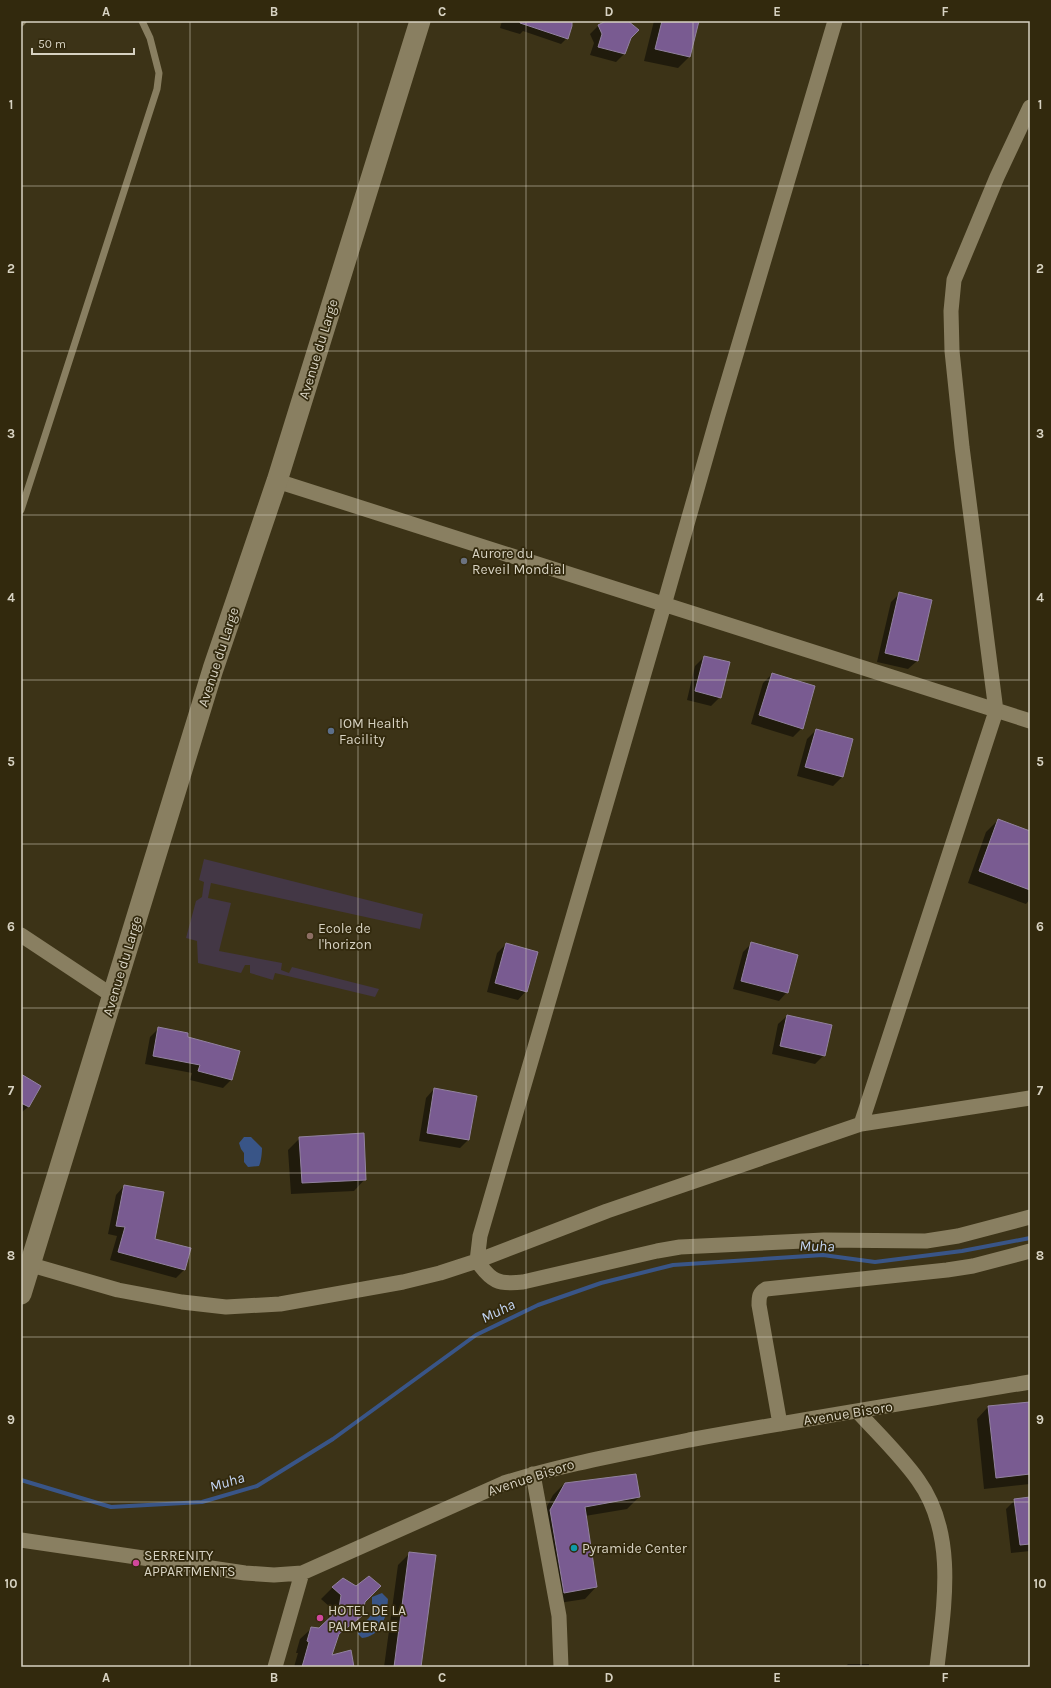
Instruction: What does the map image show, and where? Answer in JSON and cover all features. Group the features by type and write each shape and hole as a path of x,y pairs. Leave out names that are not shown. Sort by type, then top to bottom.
{"main road":[{"name":"Avenue du Large","path":"21,1294 25,1263 113,996 213,669 277,481 420,21"}],"street":[{"path":"835,21 718,415 480,1236 477,1261 487,1276 499,1283 509,1284 680,1247 824,1240 926,1241 958,1236 1030,1217"},
{"path":"861,1124 996,711 961,432 952,351 951,311 954,280 997,177 1030,106"},
{"path":"277,481 1030,721"},
{"path":"21,935 113,996"},
{"path":"25,1263 118,1290 182,1302 226,1307 280,1304 395,1284 440,1273 477,1261 607,1211 861,1124 1030,1098"},
{"path":"780,1424 759,1305 759,1295 766,1289 947,1270 973,1266 1030,1251"},
{"name":"Avenue Bisoro","path":"21,1540 245,1573 274,1575 302,1573 504,1483 533,1474 591,1460 780,1424 1030,1382"},
{"path":"858,1412 919,1481 929,1499 936,1518 944,1546 942,1623 937,1667"},
{"path":"533,1474 559,1616 561,1667"},
{"path":"275,1667 302,1573"}],"lane":[{"path":"21,510 157,89 159,73 150,38 142,21"}],"shaded area":[{"path":"204,859 423,914 420,929 211,883 208,898 231,903 219,951 282,963 281,970 289,973 292,967 379,989 375,997 275,973 273,980 250,973 250,965 245,965 241,973 198,963 197,941 186,938 196,901 202,897 204,882 199,880"}],"water":[{"path":"244,1137 251,1137 262,1148 259,1166 248,1167 244,1162 244,1153 239,1143"},
{"path":"382,1593 388,1599 385,1618 379,1629 369,1636 362,1638 358,1634 358,1627 372,1614 372,1597"}],"building":[{"path":"520,21 572,21 572,26 568,39 520,23"},
{"path":"606,21 628,21 639,30 631,38 625,54 598,47 602,34 598,25"},
{"path":"662,21 699,21 690,57 655,49"},
{"path":"899,592 932,600 918,661 885,653"},
{"path":"704,656 730,662 721,698 695,691"},
{"path":"772,673 815,686 803,729 759,715"},
{"path":"816,729 853,739 843,777 805,767"},
{"path":"998,819 1030,831 1030,890 979,871"},
{"path":"751,942 798,955 788,993 741,981"},
{"path":"506,943 538,952 527,992 495,983"},
{"path":"787,1015 832,1025 825,1056 780,1046"},
{"path":"158,1027 188,1033 188,1037 240,1051 232,1080 198,1071 200,1065 153,1056"},
{"path":"21,1074 41,1086 29,1107 21,1103"},
{"path":"434,1088 477,1096 469,1140 427,1133"},
{"path":"364,1133 366,1180 302,1183 299,1137"},
{"path":"124,1185 164,1192 155,1239 191,1248 185,1270 118,1252 125,1227 116,1226"},
{"path":"1030,1402 1030,1474 996,1478 988,1406"},
{"name":"Pyramide Center","path":"636,1474 640,1497 585,1507 597,1587 564,1593 550,1510 565,1483"},
{"path":"1030,1497 1030,1544 1020,1545 1014,1499"},
{"path":"409,1552 436,1555 421,1667 394,1667"},
{"path":"369,1576 381,1586 365,1602 362,1616 339,1634 332,1655 351,1650 354,1667 302,1667 309,1642 307,1641 311,1627 319,1628 339,1609 341,1595 332,1587 343,1578 356,1586"}],"waterway":[{"name":"Muha","path":"21,1480 111,1507 202,1502 257,1486 333,1439 476,1335 538,1305 601,1283 673,1265 823,1255 875,1262 962,1251 1030,1238"}],"place":[{"name":"Aurore du Reveil Mondial","path":"464,561"},
{"name":"IOM Health Facility","path":"331,731"},
{"name":"Ecole de l'horizon","path":"310,936"},
{"name":"Pyramide Center","path":"574,1548"},
{"name":"SERRENITY APPARTMENTS","path":"136,1563"},
{"name":"HOTEL DE LA PALMERAIE","path":"320,1618"}]}
